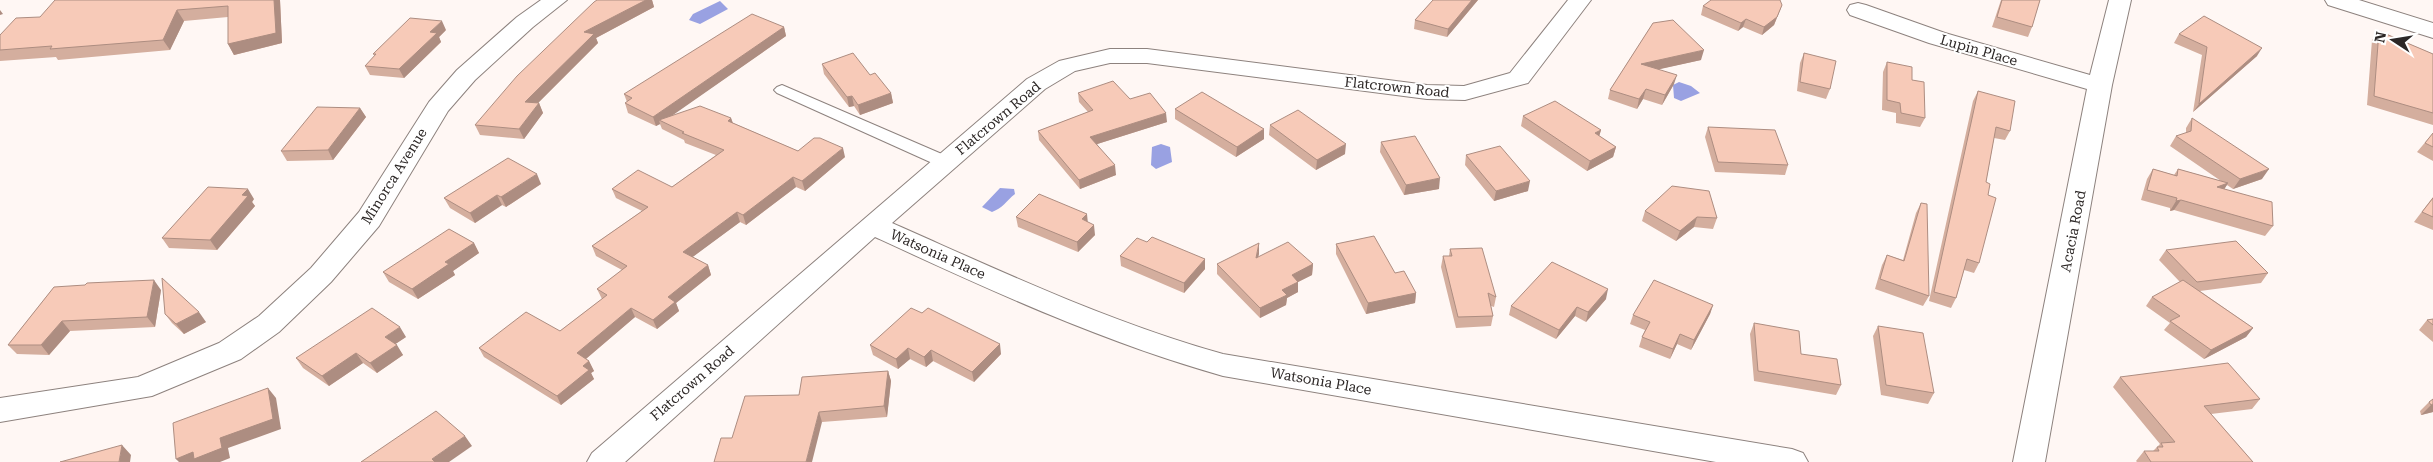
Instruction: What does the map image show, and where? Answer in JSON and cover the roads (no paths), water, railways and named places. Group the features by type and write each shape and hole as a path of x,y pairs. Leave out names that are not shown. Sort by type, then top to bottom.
{"street":[{"name":"Minorca Avenue","path":"0,410 140,388 191,369 230,351 269,324 321,275 369,219 438,107 466,76 525,22 556,0"},
{"name":"Flatcrown Road","path":"603,462 872,225 1036,84 1067,66 1110,56 1147,56 1428,92 1465,93 1519,78 1580,0"},
{"name":"Acacia Road","path":"2029,462 2100,85 2120,0"},
{"path":"2336,0 2433,31"},
{"name":"Lupin Place","path":"1858,10 1938,38 2100,85"},
{"name":"Watsonia Place","path":"872,225 1109,330 1176,353 1233,366 1792,462"}],"lane":[{"path":"782,90 945,162"}],"water":[{"path":"720,1 728,9 700,24 689,20 693,14"},
{"path":"1679,82 1691,86 1700,93 1681,101 1674,98 1673,85"},
{"path":"1161,144 1170,147 1172,162 1156,169 1151,165 1152,147"},
{"path":"1000,188 1014,189 1015,194 992,212 982,207"}]}
